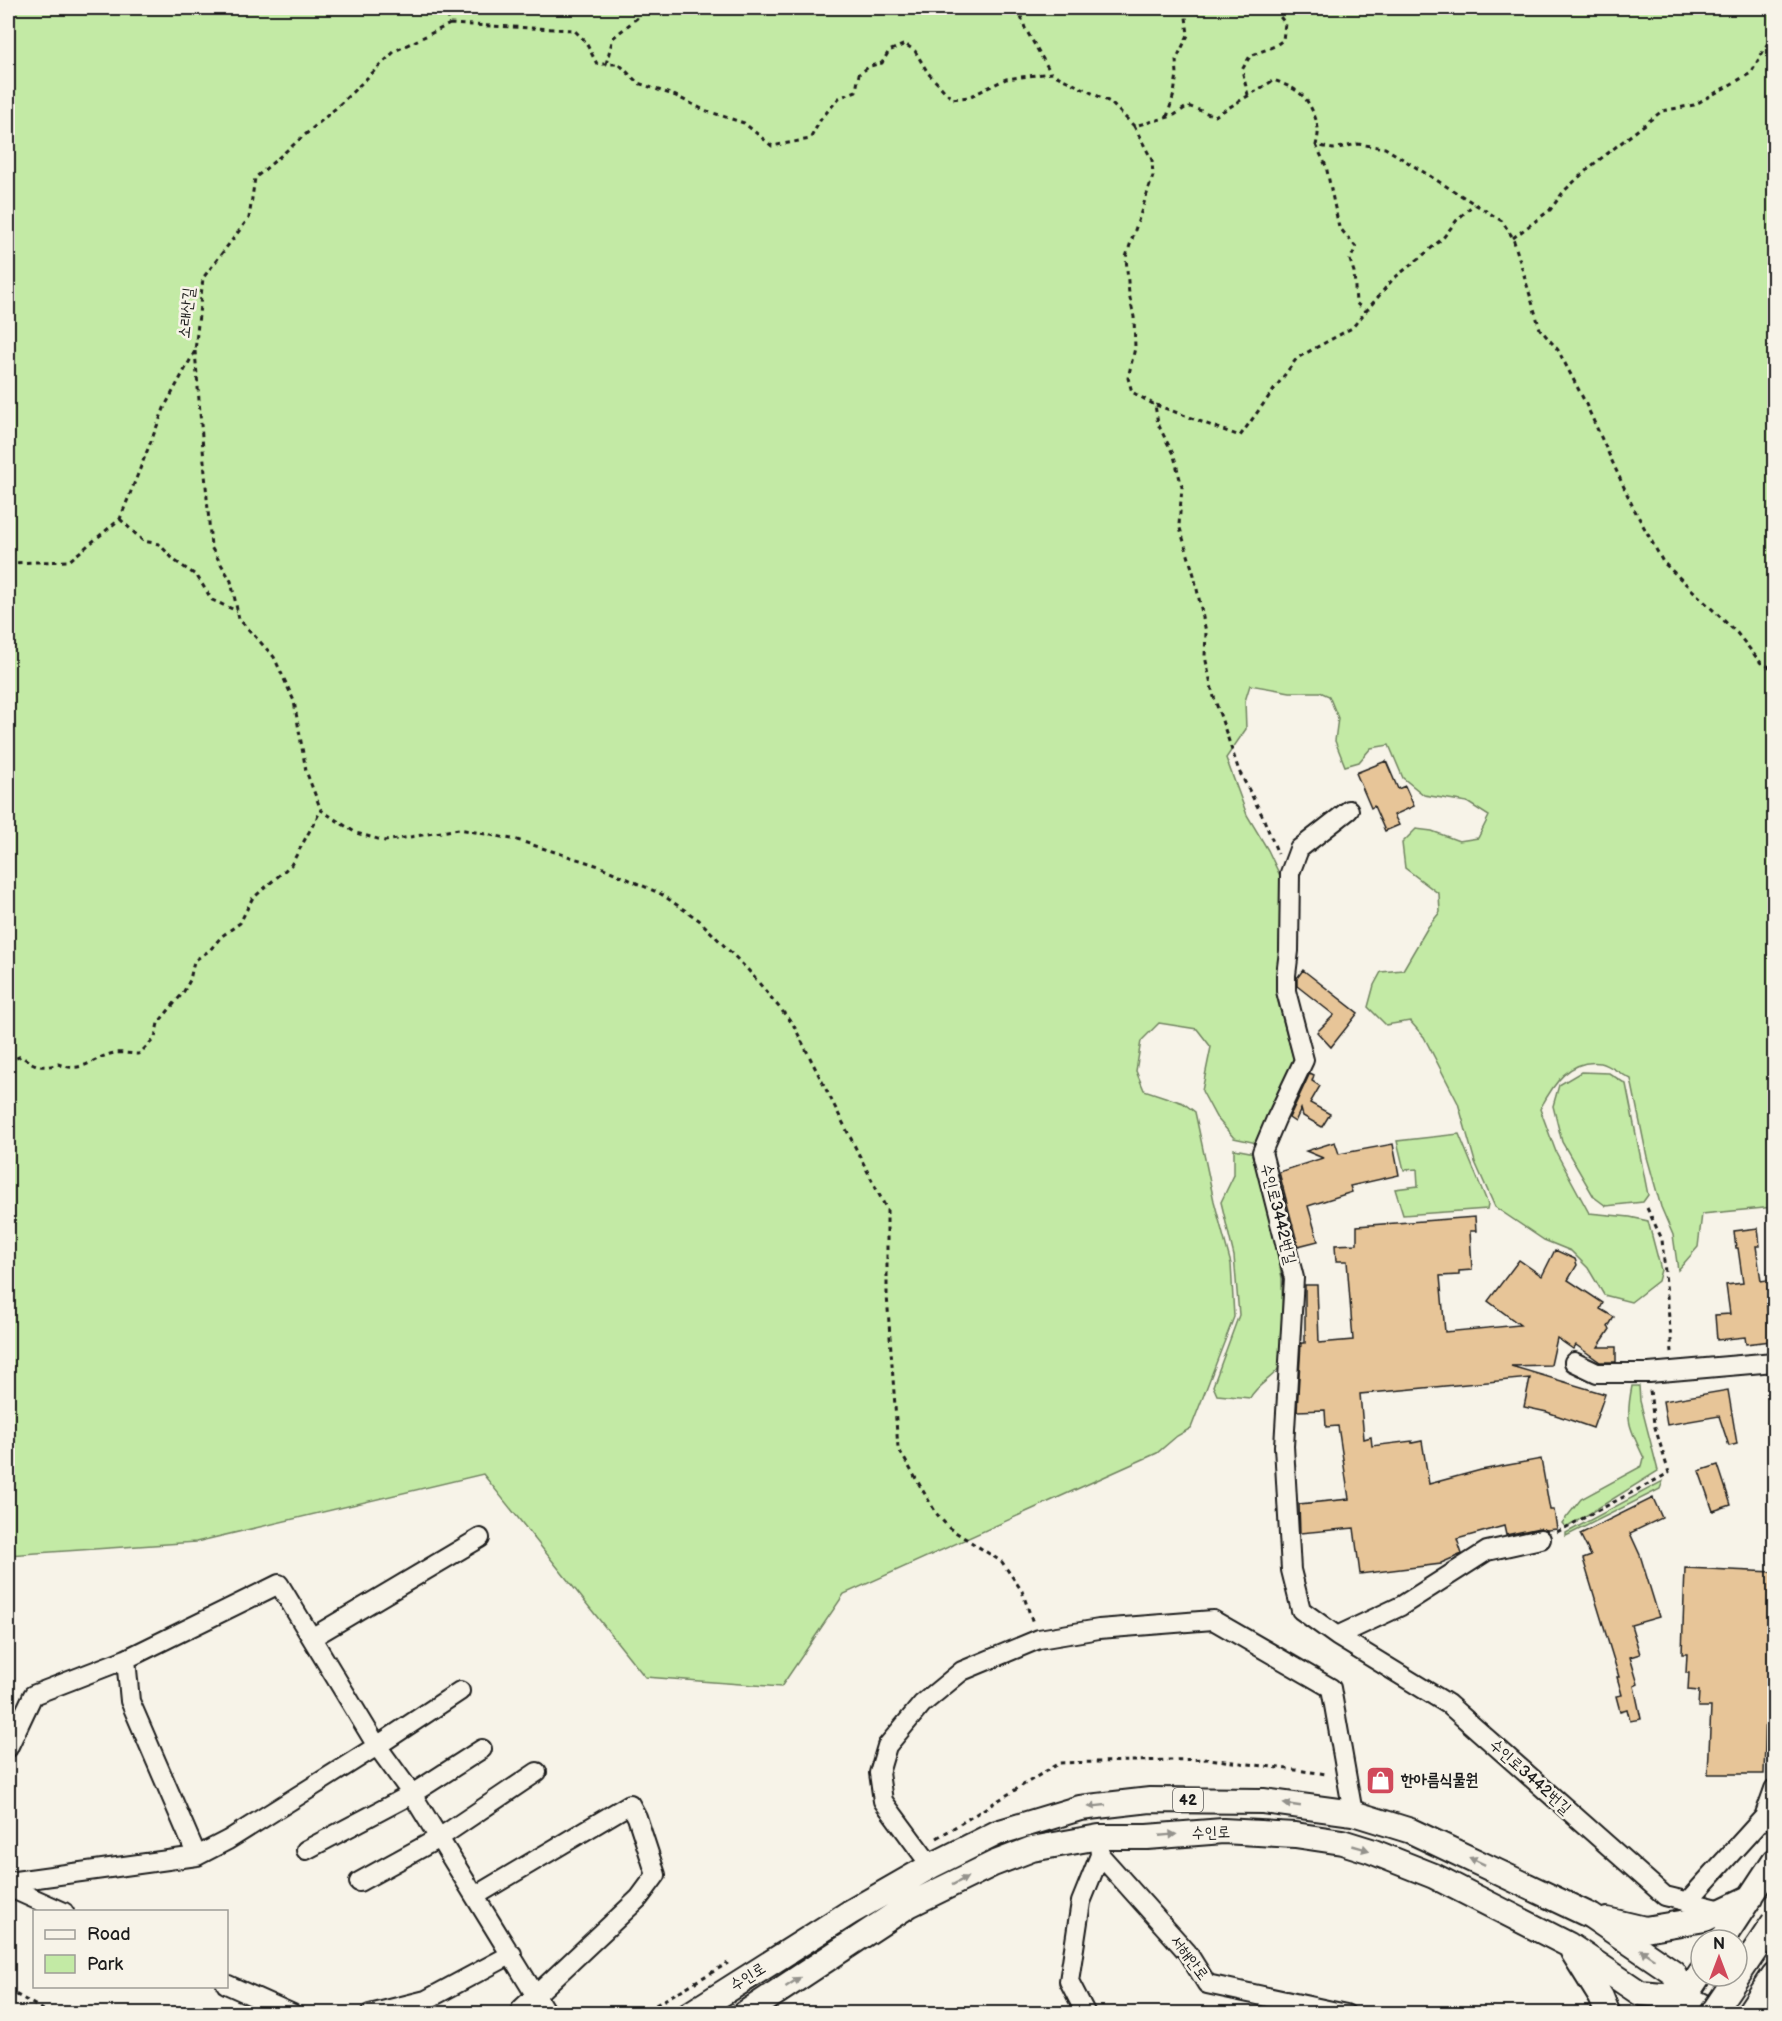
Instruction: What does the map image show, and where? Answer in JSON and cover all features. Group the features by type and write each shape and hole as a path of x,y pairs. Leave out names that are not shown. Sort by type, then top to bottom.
{"main road":[{"name":"수인로","path":"690,2013 849,1913 931,1866 997,1833 1080,1808 1150,1800 1263,1801 1353,1813 1411,1831 1591,1916 1673,1971 1679,2005"},
{"name":"수인로","path":"744,2013 909,1905 993,1864 1032,1849 1100,1846 1147,1837 1223,1831 1296,1835 1342,1842 1371,1851 1434,1876 1569,1945 1640,1993 1679,2005 1718,2013"},
{"path":"1730,1928 1774,1861"},
{"path":"1591,1916 1645,1929 1706,1919 1751,1897"},
{"path":"1712,2013 1774,1922"},
{"path":"1569,1945 1601,1996 1608,2013"},
{"path":"1748,2013 1774,1975"},
{"path":"1679,2005 1690,1988"}],"street":[{"name":"수인로3442번길","path":"1349,810 1299,849 1290,873 1286,991 1304,1060 1262,1152 1294,1278 1284,1446 1291,1570 1301,1610 1337,1636 1448,1704 1665,1896 1722,1911"},
{"path":"1574,1362 1597,1373 1648,1373 1774,1362"},
{"path":"313,1637 480,1538"},
{"path":"1337,1636 1401,1606 1487,1551 1541,1539"},
{"path":"8,1748 33,1695 126,1659 279,1584 377,1746 412,1794 547,2013"},
{"path":"931,1866 883,1801 879,1773 886,1746 922,1704 962,1671 1039,1639 1099,1629 1213,1620 1332,1688 1353,1813"},
{"path":"126,1659 130,1701 197,1856"},
{"path":"8,1882 197,1856 228,1840 460,1691"},
{"path":"306,1850 412,1794 482,1749"},
{"path":"359,1882 439,1838 537,1772"},
{"path":"1687,1902 1764,1817 1774,1789"},
{"path":"475,1896 630,1804 637,1817 656,1875 639,1898 521,2009"},
{"path":"1086,2013 1069,1981 1081,1902 1100,1846"},
{"name":"서해안로","path":"1100,1846 1187,1952 1207,1984 1346,2013"},
{"path":"8,1887 62,1910"},
{"path":"370,2013 426,2000 512,1954"},
{"path":"228,1985 293,2013"}],"path":[{"path":"446,8 450,24 574,30 585,40 597,64 619,64 638,83 676,96 704,110 744,123 772,146 810,139 821,119 839,98 856,91 859,74 870,66 882,63 890,51 905,44 915,51 928,73 952,99 969,97 1006,79 1051,74 1110,102 1134,126 1152,160 1153,176 1126,257 1129,294 1134,317 1135,348 1128,378 1131,392 1155,405 1240,436 1297,358 1352,328 1393,279 1443,238 1474,204"},
{"path":"606,64 613,38 637,18 636,8"},
{"path":"1018,8 1025,28 1051,74"},
{"path":"1167,117 1174,94 1176,60 1188,35 1185,8"},
{"path":"1248,95 1242,70 1250,56 1275,46 1283,40 1285,23 1273,8"},
{"name":"소래산길","path":"8,563 69,561 120,519 165,406 195,351 203,278 249,218 255,178 336,108 394,51 450,24"},
{"path":"1513,238 1550,210 1564,191 1590,167 1662,111 1694,105 1751,73 1774,32"},
{"path":"1134,126 1167,117 1188,106 1215,116 1274,80 1294,88 1308,100 1320,132 1316,145 1326,166 1339,227 1356,247 1350,260 1354,272 1356,303 1365,311"},
{"path":"1316,145 1334,149 1358,144 1385,148 1502,221 1513,238 1540,329 1557,350 1579,390 1633,507 1663,562 1737,633 1761,663 1774,669"},
{"path":"195,351 211,547 231,581 239,619 274,657 294,700 306,771 321,810 356,833 385,841 459,829 517,840 599,866 662,894 699,920 749,971 793,1024 888,1210 888,1295 898,1448 936,1513 949,1528 1002,1562 1022,1591 1039,1639"},
{"path":"1155,405 1158,424 1174,456 1182,487 1179,525 1194,575 1206,632 1205,656 1213,694 1239,771 1290,873"},
{"path":"120,519 144,541 159,544 175,561 198,576 212,600 237,611"},
{"path":"8,1062 21,1056 32,1065 47,1068 58,1064 71,1069 93,1063 114,1053 139,1054 155,1038 158,1023 183,993 190,980 194,962 240,923 252,899 291,865 321,810"},
{"path":"1647,1208 1662,1239 1675,1371"},
{"path":"1541,1539 1669,1473 1654,1424 1648,1373"},
{"path":"8,1990 51,2013"}],"green space":[{"path":"8,8 1774,8 1774,1207 1702,1214 1698,1247 1678,1270 1673,1235 1661,1207 1647,1157 1631,1079 1605,1064 1590,1063 1571,1069 1563,1075 1540,1109 1556,1152 1589,1213 1648,1221 1661,1270 1658,1281 1631,1302 1604,1295 1588,1268 1571,1251 1544,1240 1495,1207 1475,1162 1458,1103 1424,1037 1410,1021 1386,1025 1368,1007 1374,985 1381,972 1403,970 1428,927 1440,912 1439,894 1405,868 1402,843 1416,829 1432,831 1459,841 1478,838 1489,816 1467,802 1424,795 1403,778 1389,745 1371,748 1359,762 1345,766 1335,741 1338,718 1329,696 1320,692 1290,692 1250,685 1245,701 1246,729 1226,758 1247,815 1268,850 1282,880 1277,998 1294,1061 1261,1144 1234,1138 1216,1117 1202,1091 1211,1047 1197,1029 1159,1023 1141,1041 1136,1071 1144,1090 1183,1103 1195,1112 1214,1201 1231,1264 1234,1317 1191,1428 1177,1436 1157,1453 844,1594 781,1687 645,1677 483,1474 196,1542 8,1555"},
{"path":"1581,1072 1609,1073 1626,1084 1648,1195 1643,1202 1606,1206 1594,1197 1562,1142 1553,1106 1559,1085"},
{"path":"1459,1134 1488,1204 1487,1209 1403,1215 1395,1189 1418,1186 1417,1169 1404,1170 1397,1141"},
{"path":"1234,1149 1255,1153 1264,1184 1282,1278 1283,1360 1277,1371 1250,1398 1217,1395 1213,1386 1239,1315 1234,1256 1221,1202 1234,1175"},
{"path":"1632,1386 1639,1386 1640,1401 1658,1471 1566,1528 1562,1523 1581,1499 1642,1466 1644,1458 1632,1431 1629,1416"},
{"path":"1663,1481 1660,1489 1566,1536 1566,1533"}],"building":[{"path":"1386,761 1398,789 1405,786 1414,806 1394,815 1399,825 1385,831 1374,806 1371,808 1356,773"},
{"path":"1303,970 1358,1013 1331,1047 1317,1032 1334,1015 1297,986 1297,978"},
{"path":"1310,1073 1314,1075 1312,1081 1320,1086 1310,1103 1330,1114 1322,1127 1303,1116 1301,1109 1295,1122 1289,1118"},
{"path":"1335,1142 1339,1154 1393,1144 1399,1175 1350,1186 1352,1192 1308,1206 1318,1241 1298,1246 1279,1172 1323,1158 1306,1151"},
{"path":"1475,1217 1476,1231 1470,1231 1472,1270 1459,1271 1459,1275 1440,1276 1445,1332 1520,1325 1488,1301 1519,1260 1542,1276 1555,1250 1575,1259 1577,1265 1568,1280 1603,1303 1600,1309 1614,1317 1608,1327 1610,1329 1598,1347 1616,1347 1616,1362 1600,1362 1576,1345 1573,1349 1557,1338 1551,1365 1511,1366 1605,1394 1593,1428 1547,1412 1524,1407 1530,1378 1360,1394 1364,1439 1371,1437 1372,1446 1422,1441 1429,1484 1481,1470 1541,1459 1550,1510 1554,1510 1557,1529 1539,1528 1506,1535 1504,1526 1457,1539 1462,1554 1441,1564 1360,1574 1354,1528 1300,1533 1299,1504 1349,1499 1338,1426 1326,1427 1325,1410 1297,1411 1301,1343 1305,1343 1305,1285 1317,1285 1319,1343 1353,1340 1347,1261 1336,1261 1335,1245 1357,1244 1357,1226"},
{"path":"1758,1228 1760,1246 1756,1246 1761,1281 1773,1279 1774,1305 1767,1306 1771,1341 1746,1344 1745,1337 1717,1340 1715,1315 1730,1314 1726,1285 1743,1283 1734,1231"},
{"path":"1728,1390 1737,1444 1729,1446 1719,1416 1667,1425 1663,1401"},
{"path":"1718,1465 1731,1505 1713,1511 1699,1471"},
{"path":"1653,1498 1662,1518 1630,1533 1640,1555 1659,1617 1631,1625 1640,1654 1630,1657 1638,1684 1634,1686 1641,1719 1630,1721 1627,1709 1620,1711 1616,1696 1622,1695 1617,1677 1619,1677 1583,1559 1591,1556 1580,1534"},
{"path":"1685,1568 1774,1572 1774,1640 1771,1694 1768,1693 1766,1709 1764,1774 1708,1774 1711,1707 1698,1707 1699,1691 1688,1690 1687,1654 1682,1654"}],"place":[{"name":"한아름식물원","path":"1380,1780"}]}
